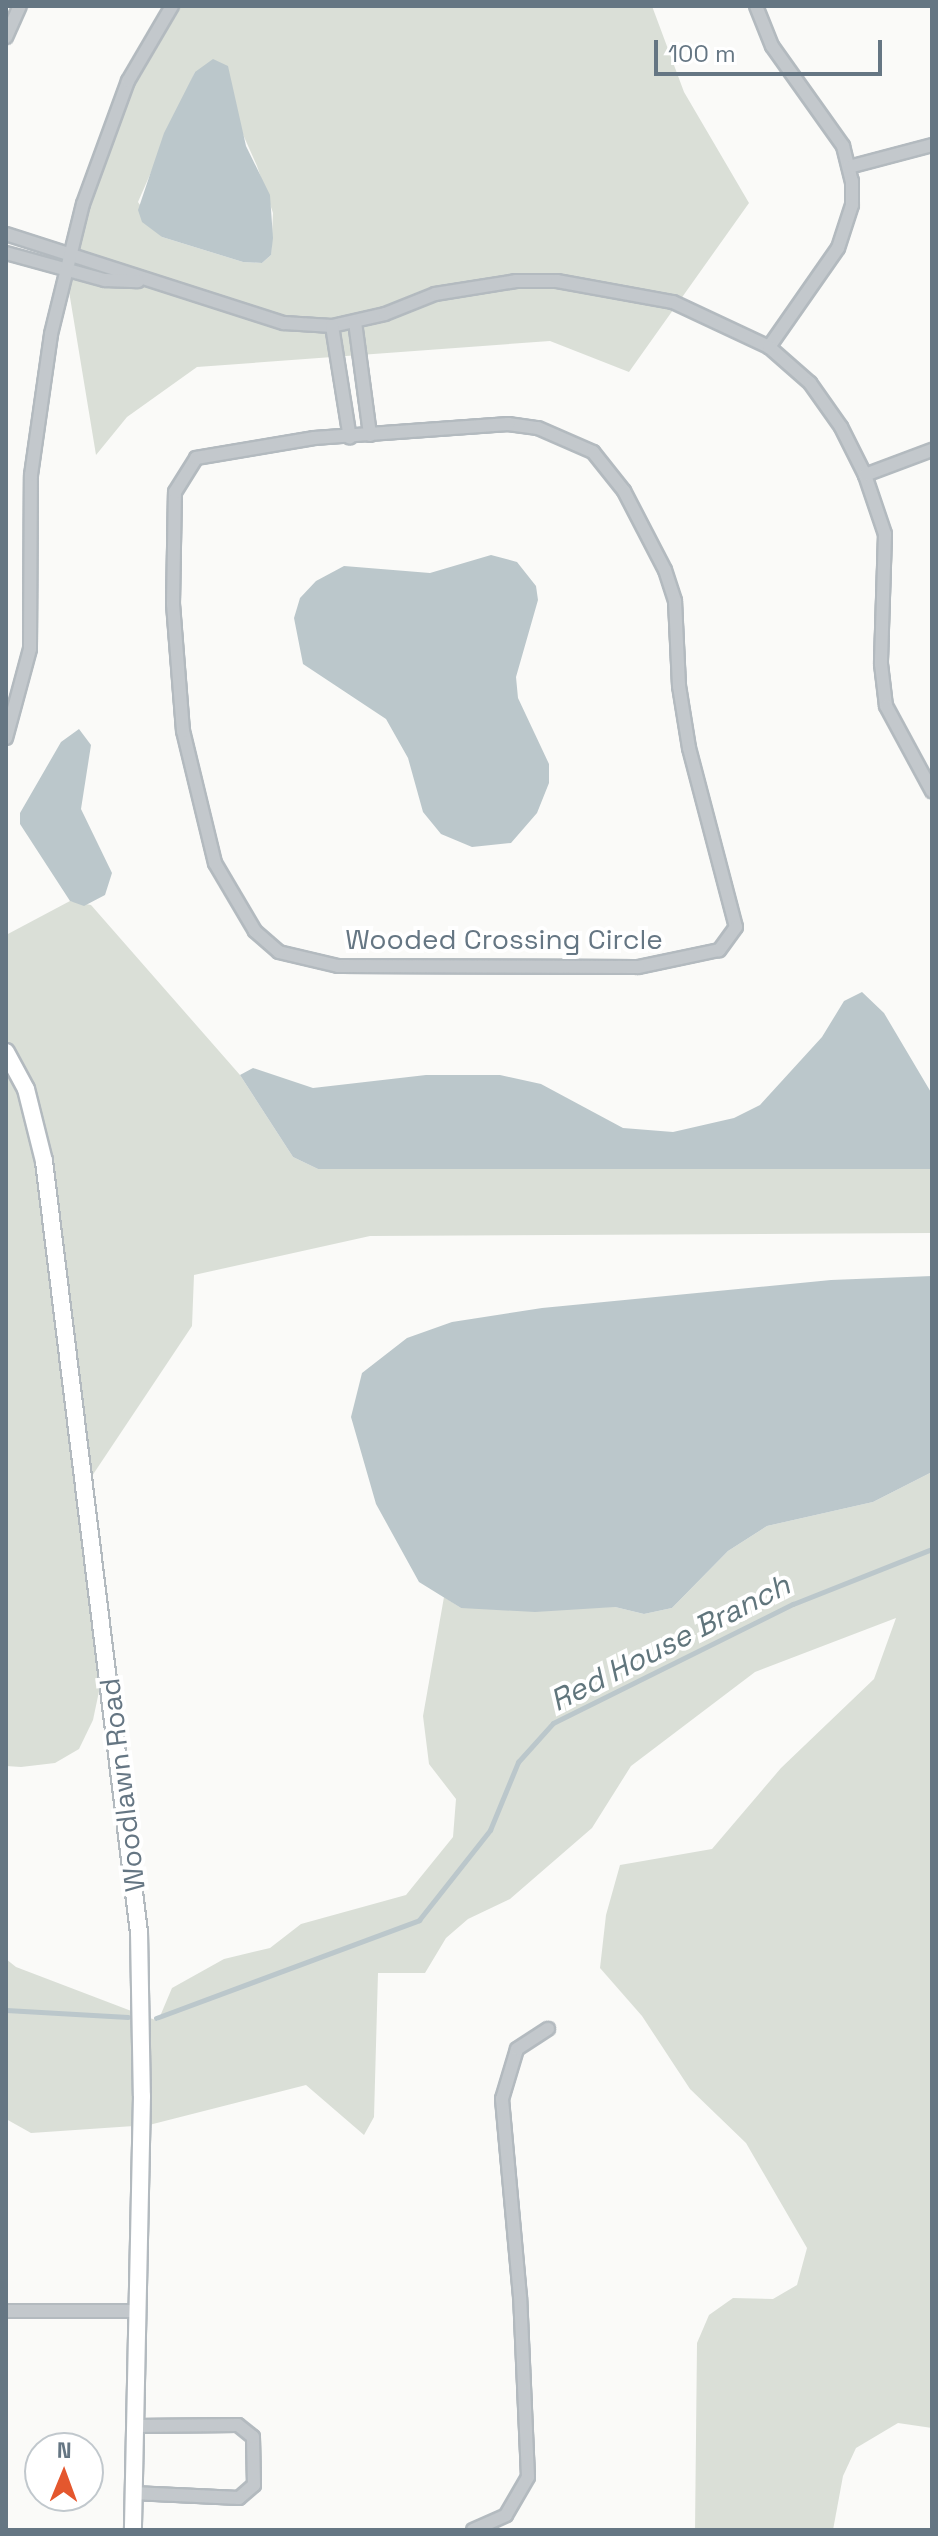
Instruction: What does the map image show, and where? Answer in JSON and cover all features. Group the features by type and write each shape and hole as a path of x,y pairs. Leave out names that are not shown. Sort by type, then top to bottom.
{"street":[{"path":"6,37 20,6"},
{"path":"6,738 30,649 31,475 39,394 71,252 128,81 172,6"},
{"path":"756,6 772,46 829,120 849,167 852,205 838,248 769,347"},
{"path":"849,167 932,145"},
{"path":"6,234 71,252 141,281 284,323 332,326 355,322 435,294 516,281 557,281 673,302 769,347 810,383 841,427 865,475 885,534 881,664 886,706 932,791"},
{"path":"6,253 105,280 141,281"},
{"path":"355,322 370,435"},
{"path":"332,326 350,438"},
{"name":"Wooded Crossing Circle","path":"508,424 538,428 593,452 624,491 675,601 679,686 689,748 736,927 719,950 638,967 338,966 279,952 255,931 215,863 183,731 173,604 175,492 196,458 314,438 370,435 508,424"},
{"path":"865,475 932,450"},
{"name":"Woodlawn Road","path":"6,1052 26,1089 44,1161 139,1932 142,2096 133,2530"},
{"path":"473,2530 506,2515 528,2477 520,2297 502,2099 517,2049 548,2029"},
{"path":"6,2311 136,2311"},
{"path":"133,2493 239,2498 254,2485 253,2437 238,2425 134,2426"}],"shaded area":[{"path":"179,6 652,6 684,92 749,203 629,372 550,341 197,367 127,417 96,455 65,267 131,84","holes":["195,72 241,130 273,213 271,255 262,263 243,262 162,237 138,202"]},
{"path":"213,59 228,66 246,146 270,195 271,255 262,263 243,262 162,237 142,222 138,210 164,133 195,72"},
{"path":"491,555 517,562 536,586 538,600 516,677 518,698 549,764 549,783 537,813 511,843 472,847 441,834 423,812 408,758 386,719 303,664 294,618 300,598 316,581 344,566 430,573"},
{"path":"79,729 91,745 81,809 112,873 105,895 84,906 70,901 20,824 20,813 61,742"},
{"path":"70,901 91,905 240,1075 293,1157 318,1169 932,1169 932,1233 370,1236 194,1275 192,1326 92,1476 44,1121 6,1038 6,935"},
{"path":"862,992 884,1013 932,1094 932,1169 318,1169 293,1157 240,1075 253,1068 313,1088 426,1075 500,1075 541,1084 623,1128 673,1132 734,1118 760,1105 822,1037 844,1001"},
{"path":"6,1068 19,1093 36,1163 102,1677 93,1720 79,1749 55,1763 21,1767 6,1766"},
{"path":"932,1276 932,1472 873,1502 767,1526 728,1551 672,1608 644,1614 615,1607 535,1612 461,1608 419,1582 376,1504 351,1417 362,1373 407,1338 452,1322 542,1308 831,1280"},
{"path":"932,1472 932,2428 898,2423 856,2448 843,2476 833,2530 695,2530 697,2343 709,2315 733,2298 773,2299 797,2285 807,2248 746,2143 690,2089 642,2016 600,1968 606,1915 620,1865 712,1849 781,1768 874,1679 896,1618 755,1672 631,1766 592,1828 510,1899 468,1919 446,1938 425,1973 378,1973 374,2117 364,2135 306,2085 149,2125 150,2018 158,2021 172,1988 224,1959 270,1948 301,1924 406,1895 453,1837 456,1799 429,1764 423,1716 444,1597 461,1608 615,1607 644,1614 672,1608 728,1551 767,1526 873,1502"},
{"path":"6,1959 16,1967 134,2012 134,2126 31,2133 6,2119"}],"waterway":[{"name":"Red House Branch","path":"156,2018 419,1920 490,1830 518,1762 553,1723 793,1604 932,1549"},
{"name":"Red House Branch","path":"6,2010 128,2017"}]}
